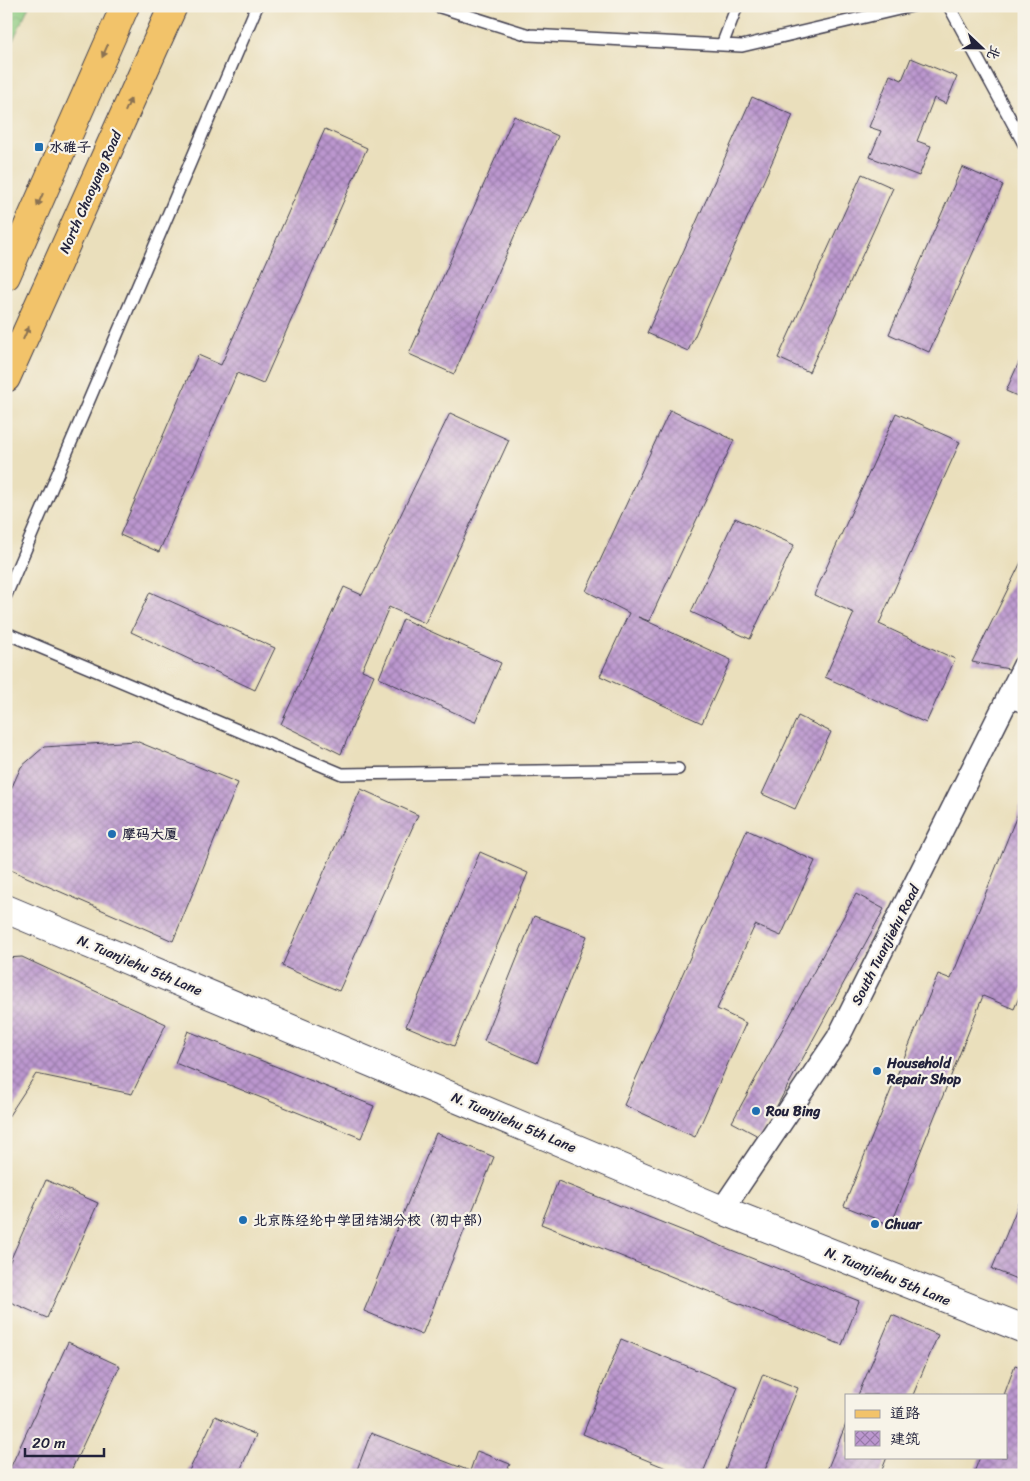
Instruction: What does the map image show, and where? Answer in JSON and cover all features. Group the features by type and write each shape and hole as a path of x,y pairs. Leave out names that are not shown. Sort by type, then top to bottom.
{"main road":[{"path":"6,276 125,6"},
{"name":"North Chaoyang Road","path":"6,378 173,6"}],"street":[{"name":"South Tuanjiehu Road","path":"722,1210 838,1038 1015,704 1024,666"},
{"name":"N. Tuanjiehu 5th Lane","path":"6,909 722,1210 1024,1329"}],"lane":[{"path":"6,595 257,6"},
{"path":"437,6 529,35 742,46 912,6"},
{"path":"722,45 737,6"},
{"path":"949,6 1024,144"},
{"path":"6,633 342,774 678,770"}],"green space":[{"path":"6,6 29,6 6,55"}],"building":[{"path":"911,58 957,77 946,104 934,98 917,141 931,146 919,176 870,157 881,131 869,127 890,75 902,80"},
{"path":"752,97 793,115 688,351 647,333"},
{"path":"514,116 558,136 454,374 409,354"},
{"path":"325,129 367,148 263,384 237,373 159,552 120,535 198,355 221,365"},
{"path":"962,167 1003,185 929,352 889,334"},
{"path":"862,174 893,188 809,372 778,358"},
{"path":"1024,351 1024,399 1006,391"},
{"path":"670,410 734,440 649,621 638,617 731,660 702,723 600,676 629,613 586,591"},
{"path":"450,413 509,440 425,623 389,607 362,670 374,675 341,754 281,724 344,587 362,595"},
{"path":"896,413 960,442 879,624 955,659 926,723 825,677 854,613 814,595"},
{"path":"735,518 794,545 750,639 691,612"},
{"path":"1024,556 1024,650 1014,670 972,662"},
{"path":"150,592 275,648 255,690 131,632"},
{"path":"403,619 501,663 475,722 379,678"},
{"path":"798,716 831,732 795,809 762,794"},
{"name":"摩码大厦","path":"136,741 238,783 173,941 6,868 6,800 21,767 44,747"},
{"path":"361,789 418,815 339,991 282,966"},
{"path":"1024,798 1024,986 1014,1009 983,996 891,1225 844,1206 938,974 951,979"},
{"path":"747,830 815,861 781,936 755,925 717,1009 746,1023 695,1137 624,1105"},
{"path":"480,852 528,873 454,1046 406,1026"},
{"path":"856,894 884,909 760,1137 732,1122"},
{"path":"534,916 587,936 537,1063 484,1041"},
{"path":"22,957 166,1024 132,1094 36,1074 8,1117 6,1117 6,958"},
{"path":"188,1031 374,1106 361,1138 175,1063"},
{"path":"436,1133 494,1157 422,1335 364,1311"},
{"path":"46,1180 98,1203 47,1318 6,1300 6,1270"},
{"path":"558,1181 859,1301 842,1345 541,1224"},
{"path":"1024,1191 1024,1282 992,1269"},
{"path":"892,1315 938,1335 913,1394 858,1394"},
{"path":"621,1339 738,1387 702,1475 683,1475 583,1434"},
{"path":"68,1342 120,1366 69,1475 7,1475"},
{"path":"1015,1365 1024,1368 1024,1475 973,1475 980,1458 1008,1458 1008,1394 1004,1394"},
{"path":"763,1374 798,1388 763,1475 723,1475"},
{"path":"215,1416 256,1435 238,1475 187,1475"},
{"path":"845,1426 845,1458 887,1458 880,1475 825,1475"},
{"path":"371,1433 470,1471 477,1451 510,1464 505,1475 355,1475"}],"place":[{"name":"水碓子","path":"39,147"},
{"name":"摩码大厦","path":"112,834"},
{"name":"Household Repair Shop","path":"877,1071"},
{"name":"Rou Bing","path":"756,1111"},
{"name":"北京陈经纶中学团结湖分校（初中部）","path":"243,1220"},
{"name":"Chuar","path":"875,1224"}]}
